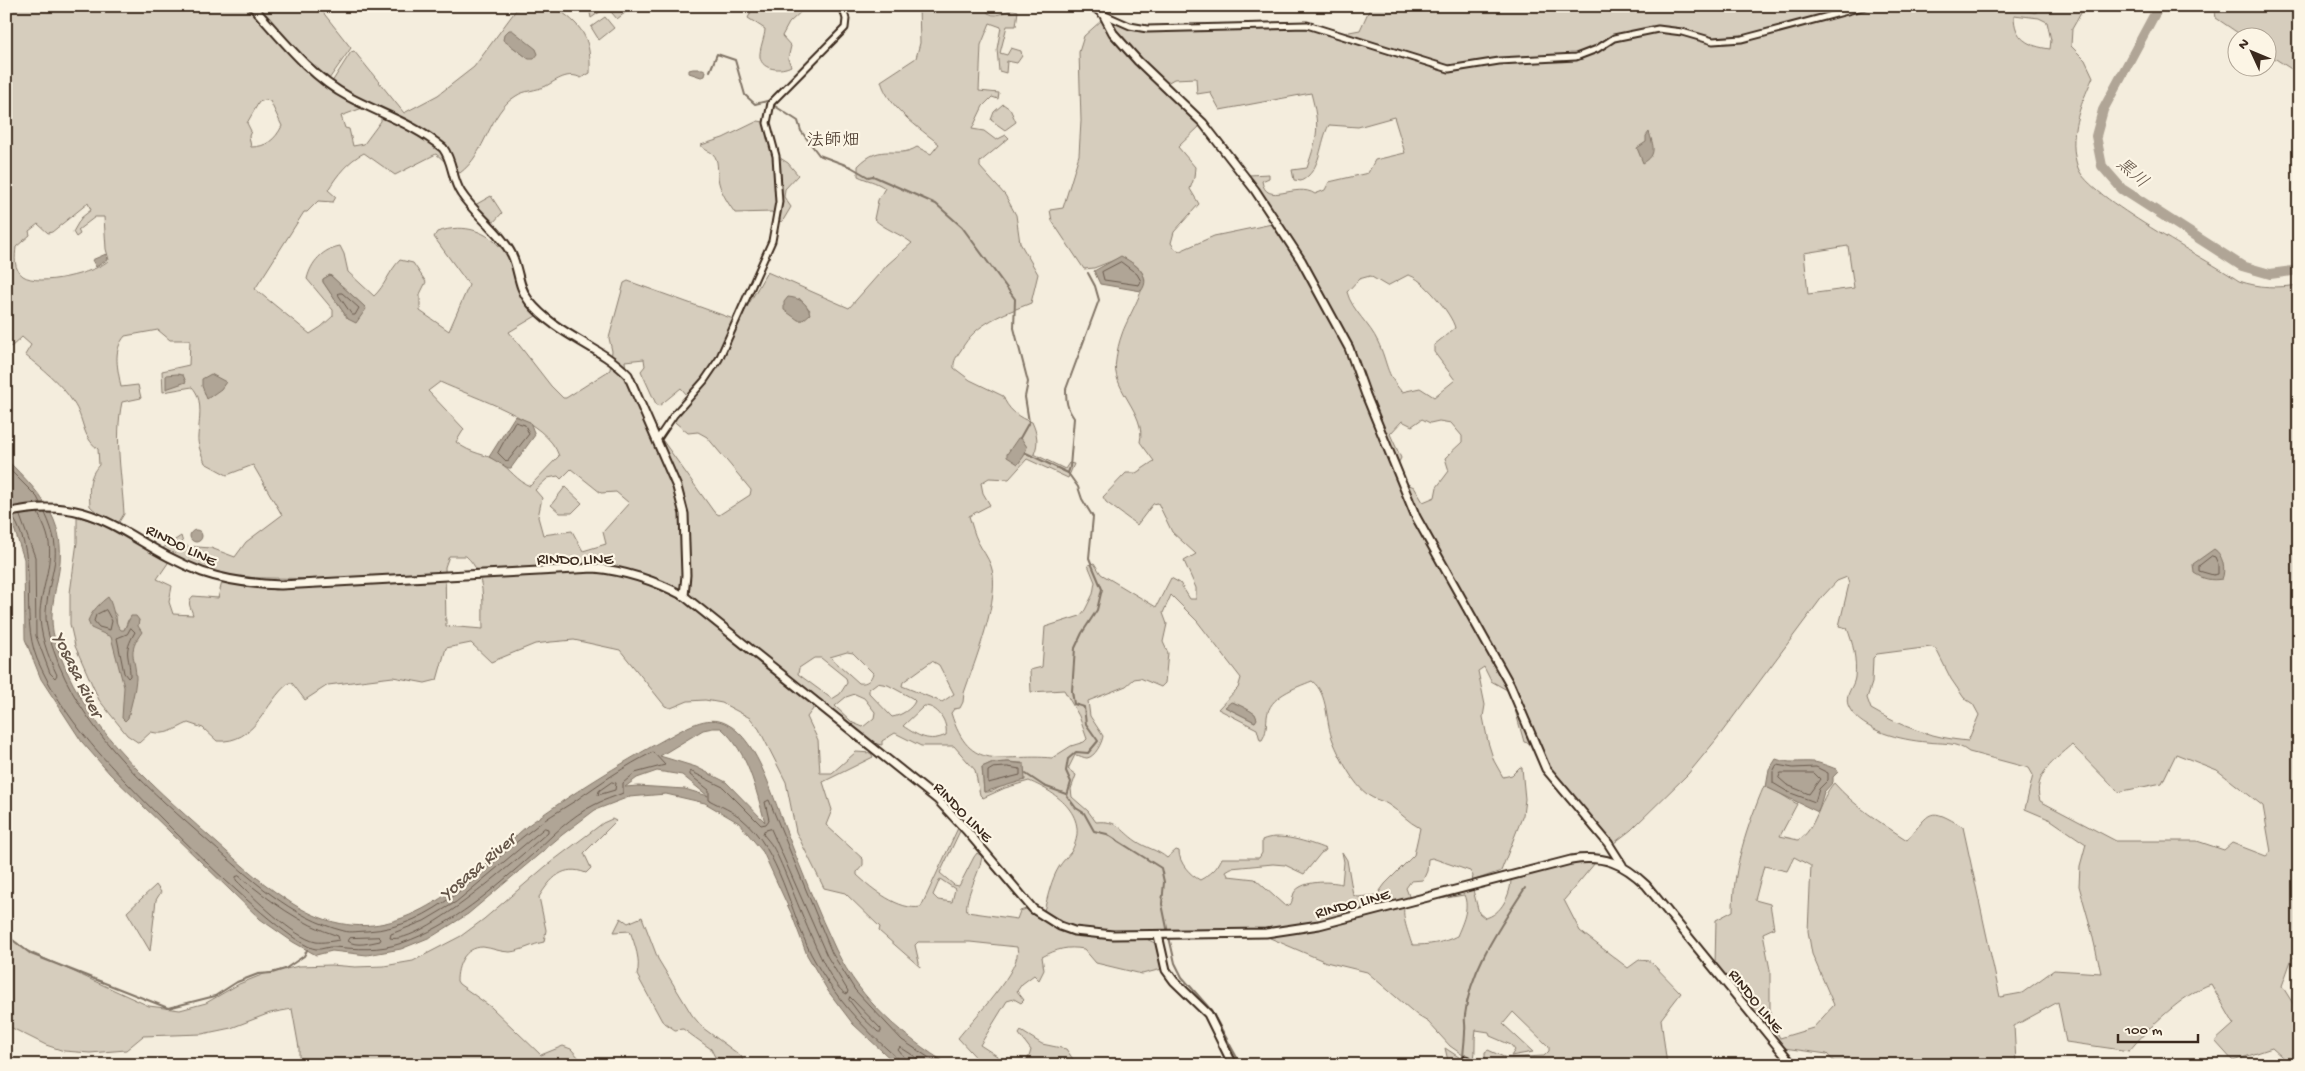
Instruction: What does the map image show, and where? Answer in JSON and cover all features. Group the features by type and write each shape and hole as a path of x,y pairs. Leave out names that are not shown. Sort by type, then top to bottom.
{"street":[{"path":"252,6 292,50 338,90 410,125 442,148 447,153 455,181 462,194 511,254 521,287 529,301 560,330 614,362 628,375 677,487 684,514 686,575 684,596"},
{"path":"657,440 674,415 704,381 719,359 763,266 772,241 779,202 776,156 767,123 771,103 845,28 846,23 842,6"},
{"path":"1093,6 1103,14 1130,26 1147,29 1307,25 1449,69 1499,61 1576,58 1597,49 1614,38 1658,29 1682,32 1713,41 1742,39 1866,6"},
{"path":"1103,14 1113,33 1138,61 1203,123 1256,190 1301,260 1349,348 1369,404 1416,518 1503,671 1546,769 1608,843 1622,865"},
{"name":"RINDO LINE","path":"6,513 30,508 70,509 109,522 165,554 201,571 243,583 281,584 594,568 640,576 684,596 938,800 966,830 1033,910 1060,926 1074,931 1091,934 1158,935 1266,933 1294,930 1571,860 1598,859 1622,865 1646,886 1793,1065"},
{"path":"1158,935 1166,970 1174,981 1208,1014 1233,1065"},
{"path":"1466,1059 1478,1065"}],"shaded area":[{"path":"6,6 318,6 351,48 329,79 330,86 365,107 341,116 345,128 349,129 353,146 364,144 381,121 381,110 351,96 332,82 351,52 354,51 404,113 438,95 474,67 519,6 558,6 559,10 575,23 585,36 589,52 590,73 581,78 572,75 563,77 542,88 516,96 500,112 476,155 460,173 436,154 395,175 364,153 358,156 343,169 328,190 336,197 333,202 318,201 307,212 304,212 255,289 310,334 333,316 333,310 307,279 311,267 323,253 340,246 348,272 374,296 400,260 413,263 426,282 420,294 420,311 449,331 469,285 434,237 437,232 458,228 475,231 490,238 503,250 522,281 536,316 509,332 551,386 563,398 566,398 610,370 612,351 609,338 624,283 628,281 739,321 767,272 849,308 887,265 912,243 874,219 878,200 885,188 858,176 858,166 874,154 882,152 909,151 917,147 931,154 939,144 897,108 890,100 881,81 916,58 920,43 919,6 985,6 988,13 992,15 1010,10 1018,11 1016,26 1007,26 1000,53 1007,55 1011,48 1021,51 1022,56 1017,63 1007,61 1006,73 999,71 997,49 1001,27 990,23 981,45 979,91 999,93 998,99 992,97 983,106 972,129 984,131 996,140 1006,135 1009,138 980,162 980,167 1005,195 1016,215 1020,243 1038,274 1031,303 992,320 974,332 957,356 954,368 970,380 1003,396 1007,405 1014,412 1032,422 1037,438 1034,454 1065,469 1069,463 1074,464 1068,478 1027,459 1009,479 989,478 981,483 983,493 990,505 969,516 977,539 991,566 993,594 980,647 964,693 963,702 960,708 954,709 951,713 959,733 968,745 978,753 990,757 1003,758 1052,758 1087,739 1079,716 1064,690 1031,692 1030,670 1042,667 1045,627 1080,616 1085,610 1093,594 1095,582 1088,565 1094,563 1101,574 1156,607 1171,578 1180,583 1190,599 1196,599 1196,588 1184,561 1196,554 1172,532 1158,503 1153,504 1137,525 1106,502 1103,497 1126,473 1136,473 1154,461 1140,442 1141,431 1138,421 1118,381 1116,371 1116,357 1120,340 1142,289 1144,282 1143,273 1138,267 1122,257 1094,268 1084,269 1052,221 1050,210 1063,208 1079,155 1081,121 1079,52 1084,36 1102,20 1114,20 1137,31 1297,26 1344,33 1360,30 1371,6 2022,6 2024,10 2036,13 2036,6 2085,6 2072,29 2071,46 2085,60 2093,77 2076,121 2074,133 2075,156 2078,168 2087,181 2125,211 2239,281 2269,287 2299,285 2299,956 2292,958 2282,986 2299,1013 2299,1065 2291,1065 2272,1048 2233,1061 2215,1041 2234,1024 2211,984 2178,1003 2129,1051 2066,1042 2058,1002 2014,1026 2016,1062 2010,1065 1881,1065 1876,1058 1859,1065 1837,1065 1827,1054 1784,1048 1715,965 1716,920 1733,911 1738,863 1764,786 1797,804 1780,836 1798,840 1809,830 1834,783 1859,807 1907,840 1921,823 1931,815 1943,816 1963,827 2000,997 2022,993 2054,970 2101,973 2079,886 2080,866 2086,844 2051,820 2025,809 2033,775 2029,768 1969,752 1959,746 1916,741 1883,733 1864,723 1850,709 1847,700 1855,677 1855,658 1847,628 1839,626 1849,584 1847,577 1837,581 1823,596 1716,740 1688,774 1631,830 1614,843 1608,838 1594,834 1554,786 1541,768 1532,744 1524,742 1512,699 1507,690 1491,681 1484,667 1478,671 1485,705 1483,717 1494,761 1503,777 1512,775 1520,767 1522,768 1525,799 1523,815 1501,871 1472,881 1473,876 1470,871 1432,858 1428,859 1427,871 1423,880 1411,881 1406,888 1409,896 1404,907 1404,913 1411,942 1413,945 1430,944 1457,936 1466,911 1464,895 1440,899 1473,890 1479,913 1485,918 1496,913 1504,903 1511,885 1511,879 1578,861 1595,863 1564,900 1580,931 1628,968 1639,960 1650,961 1681,993 1661,1019 1667,1065 1493,1065 1480,1063 1485,1060 1485,1052 1488,1050 1506,1058 1544,1056 1549,1051 1549,1047 1513,1012 1503,1024 1533,1052 1511,1056 1515,1050 1511,1045 1490,1036 1489,1032 1476,1030 1474,1060 1470,1060 1450,1046 1428,1022 1418,1016 1367,972 1326,962 1270,938 1261,931 1144,933 1144,938 1155,943 1162,969 1142,974 1096,963 1084,949 1067,948 1047,954 1042,957 1044,970 1039,980 1034,975 1022,984 1017,991 1024,1000 1021,1003 1014,999 1007,1001 980,1045 1011,1065 983,1065 958,1038 1005,981 1013,968 1017,956 1017,947 970,942 918,942 915,945 920,967 879,931 880,927 845,893 824,888 796,832 786,782 759,729 750,718 722,703 705,700 688,701 671,708 665,706 620,650 574,640 551,642 535,644 491,662 471,643 446,648 437,680 425,683 393,677 328,685 305,700 292,683 289,683 280,691 251,729 242,736 231,740 217,741 203,728 188,723 175,730 161,733 151,732 139,743 127,735 99,700 75,646 70,624 70,593 77,542 77,516 104,525 167,560 168,563 157,579 172,586 169,602 173,614 193,615 189,603 191,598 193,596 218,598 222,582 275,590 306,587 306,579 255,578 225,574 193,564 163,548 181,536 184,546 211,548 235,557 246,542 282,515 253,465 227,475 205,463 198,439 200,417 198,398 192,387 163,392 162,371 189,365 190,340 170,340 158,330 125,336 118,348 117,360 121,387 138,385 141,398 122,402 119,458 124,514 119,522 103,516 90,506 91,479 99,465 98,449 89,439 77,408 57,382 25,355 31,345 22,337 11,347 6,343","holes":["2014,15 2039,18 2047,22 2051,40 2050,49 2035,46 2024,40 2017,30","512,30 529,59 509,44","1196,78 1197,94 1210,92 1220,110 1311,93 1317,123 1314,147 1307,168 1292,170 1294,180 1301,181 1313,170 1329,125 1358,127 1394,117 1405,153 1375,160 1368,173 1329,182 1325,190 1315,194 1299,190 1276,194 1269,193 1262,181 1269,178 1269,174 1249,175 1278,219 1272,224 1214,236 1180,251 1175,249 1171,243 1174,232 1199,204 1190,189 1195,167 1178,147 1201,125 1166,90 1167,83 1174,79","270,101 282,126 270,142 261,146 251,147 249,136 251,131 247,123 259,102","88,203 91,210 81,218 73,232 76,237 80,234 78,230 95,217 104,217 106,249 109,260 92,270 80,274 54,279 31,279 20,273 15,259 16,247 30,235 29,231 38,224 48,233 52,232","1848,246 1854,288 1808,294 1804,253","330,275 365,307 348,319 323,282 323,279","1408,275 1421,282 1436,297 1453,322 1455,328 1434,345 1434,352 1455,380 1434,397 1420,388 1402,392 1392,379 1375,335 1349,299 1347,292 1359,279 1370,276 1387,286","799,298 810,310 803,320 798,320","644,359 645,366 641,371 656,404 659,406 681,388 687,395 670,418 688,433 698,432 707,437 751,490 750,495 719,515 714,512 663,441 656,441 626,371 625,361","440,382 508,411 525,421 540,431 552,443 559,456 530,486 521,481 499,462 456,442 464,429 428,391","1422,419 1430,423 1439,421 1451,423 1462,436 1462,442 1445,458 1449,471 1437,487 1435,497 1423,502 1414,487 1405,483 1397,466 1401,458 1390,434 1402,421 1412,426","571,469 601,493 616,492 629,503 603,532 606,544 583,551 572,531 543,535 538,517 542,498 535,490 548,478 558,476 561,479","449,556 466,556 473,563 480,580 483,599 483,629 446,626 445,567","1171,595 1197,621 1241,678 1238,688 1218,709 1257,729 1260,740 1262,740 1265,734 1267,717 1272,704 1284,694 1312,681 1321,693 1330,734 1352,778 1368,795 1387,803 1420,828 1414,855 1385,884 1377,895 1358,897 1353,895 1347,860 1342,852 1344,862 1342,884 1316,882 1303,886 1294,893 1290,905 1285,906 1255,879 1228,876 1226,871 1231,868 1273,864 1285,865 1304,874 1326,849 1285,837 1262,840 1262,853 1259,858 1222,858 1213,871 1200,880 1186,868 1181,860 1179,851 1176,850 1167,858 1136,841 1115,824 1096,822 1088,811 1072,797 1071,789 1076,775 1068,769 1075,755 1086,758 1093,755 1098,749 1103,736 1090,716 1088,701 1126,686 1134,679 1140,678 1161,687 1165,683 1168,653 1163,642 1167,624 1163,613","112,610 116,615 117,626 121,631 124,631 128,620 139,620 127,654 110,633","1931,647 1936,649 1951,679 1964,698 1973,704 1979,715 1968,741 1955,740 1918,731 1894,721 1871,709 1867,698 1872,683 1873,658 1877,654","847,652 853,653 873,673 870,680 859,683 830,657","814,658 821,658 846,678 847,683 840,694 832,699 798,674 799,668","932,661 939,665 954,694 942,702 902,686 903,682","792,677 877,744 882,745 882,741 895,733 921,746 954,746 975,770 980,795 983,798 1005,788 1029,781 1051,792 1068,808 1074,817 1077,828 1076,839 1071,852 1056,872 1044,911 1040,916 1026,909 1020,911 1017,919 967,912 968,899 982,856 977,853 959,886 954,885 940,873 960,831 958,828 921,907 904,906 886,898 863,881 857,875 857,872 863,865 863,859 826,825 832,810 823,782 873,757 871,753 856,752 832,773 820,773 818,740 807,717 813,709 813,705 794,687","877,683 888,685 915,701 909,709 892,717 869,693 869,689","855,694 864,698 875,712 874,718 863,727 853,723 835,706 846,697","1233,702 1252,712 1255,722 1225,707","924,706 934,709 944,720 946,735 929,738 914,733 903,726","2072,745 2118,792 2162,783 2176,754 2217,770 2263,806 2271,852 2266,856 2232,843 2224,850 2197,841 2116,841 2040,801 2039,783 2052,762","991,763 1022,763 1000,787 990,792 984,792 982,767","1794,857 1811,866 1808,931 1812,954 1834,1005 1813,1028 1780,1038 1770,1020 1770,970 1763,933 1774,928 1770,904 1755,900 1764,866 1787,871","940,879 955,889 952,902 938,900 933,895"]},
{"path":"598,6 626,6 630,9 617,19 607,7 591,18 590,13"},
{"path":"754,6 807,6 789,23 782,36 791,46 788,59 791,66 783,69 773,69 762,62 760,54 765,29 748,18"},
{"path":"2214,6 2299,6 2299,74 2278,60 2278,28 2231,28 2216,18"},
{"path":"605,17 614,28 599,40 591,27"},
{"path":"1003,104 1010,109 1016,122 1005,130 991,120 994,112"},
{"path":"758,121 764,122 774,154 788,163 798,175 785,189 784,197 791,207 782,222 772,212 735,213 720,187 715,156 701,145 723,138"},
{"path":"491,196 502,213 492,224 475,205"},
{"path":"565,487 582,503 572,513 560,513 551,505"},
{"path":"612,819 616,821 584,853 591,868 586,873 571,870 558,875 548,884 539,897 546,930 544,942 510,952 483,947 471,950 460,964 457,981 491,1007 541,1055 563,1046 571,1049 580,1059 599,1065 299,1065 299,1048 292,1009 270,1013 231,1028 202,1034 143,1036 126,1050 90,1053 64,1051 46,1045 6,1025 6,934 26,950 149,1006 180,1010 206,1003 239,984 264,974 299,966 384,966 413,961 461,936 546,866 603,823"},
{"path":"156,885 161,892 156,900 150,951 127,912"},
{"path":"642,917 658,959 692,1015 703,1028 741,1056 745,1065 727,1065 723,1058 715,1057 711,1049 683,1029 675,1030 662,1021 637,975 638,958 630,931 614,932 621,918 628,923"},
{"path":"1021,1031 1042,1044 1066,1049 1077,1065 1020,1065 1029,1057 1031,1050 1019,1034"},
{"path":"1445,1048 1468,1063 1468,1064 1449,1065"}],"water":[{"path":"509,30 512,30 536,49 538,54 534,59 529,59 503,40 504,35"},
{"path":"703,69 706,71 705,76 701,77 689,73 689,70"},
{"path":"1649,132 1653,153 1643,163 1637,148 1646,142 1646,136"},
{"path":"106,254 107,260 96,267 92,260"},
{"path":"1121,256 1136,266 1143,275 1145,280 1141,291 1100,284 1094,271"},
{"path":"330,275 365,307 366,309 356,323 348,319 323,282 323,279"},
{"path":"788,297 802,301 807,306 810,314 803,320 798,320 784,310 784,302"},
{"path":"211,374 226,382 221,389 207,399 202,386 202,379"},
{"path":"166,375 183,375 186,382 166,389"},
{"path":"515,416 530,422 535,435 511,468 508,468 489,457"},
{"path":"1018,438 1021,438 1027,447 1024,456 1018,464 1007,457 1007,454"},
{"path":"6,459 42,499 57,527 60,543 60,561 52,610 53,632 66,670 98,724 162,794 236,860 264,884 313,915 340,923 366,925 391,921 416,912 440,899 494,857 527,826 595,780 688,727 704,721 719,721 738,732 757,757 817,907 846,969 884,1016 915,1042 949,1065 897,1065 853,1024 828,991 807,955 792,915 763,852 739,823 705,803 666,794 629,797 595,810 562,835 468,914 433,936 401,949 367,955 332,951 316,955 293,942 260,919 110,774 82,742 41,679 25,639 24,559 13,525 6,515","holes":["721,728 731,738 745,760 765,822 726,782 696,767 660,756 703,730","657,771 682,775 708,796 685,789 625,787 637,778"]},
{"path":"198,530 201,531 201,541 194,542 191,541 190,534 191,531"},
{"path":"2214,549 2220,555 2223,563 2224,572 2222,579 2207,579 2194,573 2193,564"},
{"path":"108,597 117,624 121,630 124,630 131,616 136,616 139,620 138,626 142,632 133,650 136,679 128,718 125,721 122,718 124,687 111,637 91,628 88,621 96,608"},
{"path":"1231,702 1255,714 1257,719 1255,722 1225,707"},
{"path":"1776,759 1790,762 1815,762 1836,769 1838,772 1833,777 1833,782 1824,792 1818,812 1766,787 1769,770"},
{"path":"1008,762 1024,764 1025,780 984,792 982,767 991,763"}],"waterway":[{"name":"黒川","path":"2159,6 2103,110 2096,136 2102,166 2122,189 2242,266 2270,274 2299,270"},
{"path":"710,71 717,54 735,60 745,95 755,104 767,101 798,121 801,131 819,155 936,204 962,227 1015,299 1014,328 1028,382 1025,397 1029,422 1020,438"},
{"path":"1088,273 1095,286 1099,300 1066,389 1067,405 1074,418 1068,473 1078,487 1082,499 1093,517 1089,558 1102,589 1097,610 1075,648 1072,691 1074,704 1084,707 1086,724 1098,741 1088,753 1076,752 1068,759 1066,771 1071,782 1067,796 1076,808 1084,813 1094,831 1107,834 1161,868 1164,882 1162,904 1168,933"},
{"path":"1026,453 1068,473"},
{"path":"1026,774 1044,786 1066,794"},
{"path":"1468,1065 1463,1061 1465,1017 1473,981 1488,949 1525,888"},
{"path":"1169,937 1175,963 1182,977 1211,1010 1241,1065"},
{"path":"6,939 10,938 31,954 168,1008 215,996 237,982 258,974 272,973 285,969 304,956 307,950"},
{"path":"1477,1063 1491,1062 1500,1065"}],"district":[{"name":"法師畑","path":"833,139"}],"water label":[{"name":"Yosasa River","path":"79,674"},
{"name":"Yosasa River","path":"477,866"}]}
